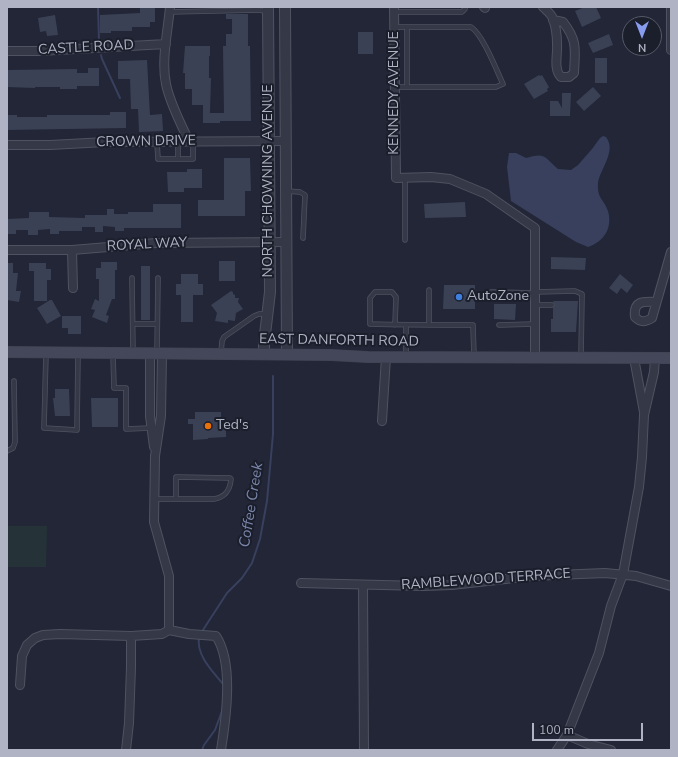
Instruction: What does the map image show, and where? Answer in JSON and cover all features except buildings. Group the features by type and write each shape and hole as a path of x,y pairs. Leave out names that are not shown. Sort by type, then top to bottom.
{"main road":[{"name":"EAST DANFORTH ROAD","path":"7,352 287,354 386,357 671,358"}],"street":[{"name":"NORTH CHOWNING AVENUE","path":"284,7 287,354"},
{"path":"543,7 553,17 553,20 557,44 556,70 561,78 569,77 574,72 576,47 574,40 563,22 553,20"},
{"path":"671,7 671,50"},
{"name":"NORTH CHOWNING AVENUE","path":"264,354 270,292 268,9"},
{"path":"170,10 166,44 166,84 171,102 191,142"},
{"name":"KENNEDY AVENUE","path":"394,10 396,178 405,178"},
{"name":"CASTLE ROAD","path":"7,52 40,52 166,44"},
{"name":"CROWN DRIVE","path":"7,145 286,141"},
{"path":"405,178 432,177 450,179 486,194 534,228 535,358"},
{"name":"ROYAL WAY","path":"7,250 72,250 156,244 286,242"},
{"path":"72,250 73,288"},
{"path":"656,302 671,252"},
{"path":"156,354 151,428 156,456"},
{"path":"156,354 161,416 156,456 154,522 169,576 169,630"},
{"path":"382,421 386,357"},
{"path":"634,358 644,415"},
{"path":"557,750 566,735 599,653 611,606 623,574 639,487 644,415 656,358"},
{"name":"RAMBLEWOOD TERRACE","path":"301,583 430,586 532,576 597,573 636,576 671,586"},
{"path":"363,585 364,750"},
{"path":"20,685 22,656 27,645 39,636 43,635 130,636 162,634 169,630 189,634 216,636 220,642 226,667 227,695 221,750"},
{"path":"126,750 130,715 130,636"},
{"path":"566,735 588,744 611,750"}],"lane":[{"path":"394,10 462,12 465,7"},
{"path":"170,10 268,9"},
{"path":"394,27 471,27 481,40 503,84 496,87 395,87"},
{"path":"406,27 407,87"},
{"path":"157,142 158,159 193,159 191,142"},
{"path":"178,142 178,159"},
{"path":"405,178 405,240"},
{"path":"286,191 305,194 304,238"},
{"path":"132,278 133,353"},
{"path":"156,354 158,278"},
{"path":"429,290 429,325"},
{"path":"491,292 575,291 582,294 581,358"},
{"path":"395,325 396,297 392,292 374,292 370,298 370,324 395,325 473,326 474,357"},
{"path":"535,305 552,306"},
{"path":"221,354 222,341 224,337 254,316 268,314"},
{"path":"132,324 157,324"},
{"path":"499,325 535,324"},
{"path":"406,325 406,357"},
{"path":"46,352 44,428 77,430 78,353"},
{"path":"112,353 114,388 126,388 126,428 151,428"},
{"path":"7,451 13,448 15,442 14,381"},
{"path":"154,499 176,499 220,498 229,490 231,480 230,478 176,477 176,499"}],"shaded area":[{"path":"7,526 47,526 46,567 7,567"}],"water":[{"path":"603,136 606,137 609,142 610,148 607,160 599,178 598,188 600,196 608,211 609,224 606,234 598,242 588,247 576,242 511,201 507,167 509,153 516,153 526,158 541,156 547,159 558,169 571,170 578,165"}],"waterway":[{"name":"Coffee Creek","path":"98,7 99,42"},
{"name":"Coffee Creek","path":"101,55 120,98"},
{"name":"Coffee Creek","path":"201,633 227,593 242,578 252,563 260,539 267,501 273,434 273,376"},
{"name":"Coffee Creek","path":"199,637 200,651 206,663 224,685"},
{"name":"Coffee Creek","path":"202,750 215,730 222,711"}],"place":[{"name":"AutoZone","path":"459,297"},
{"name":"Ted's","path":"208,426"}]}
